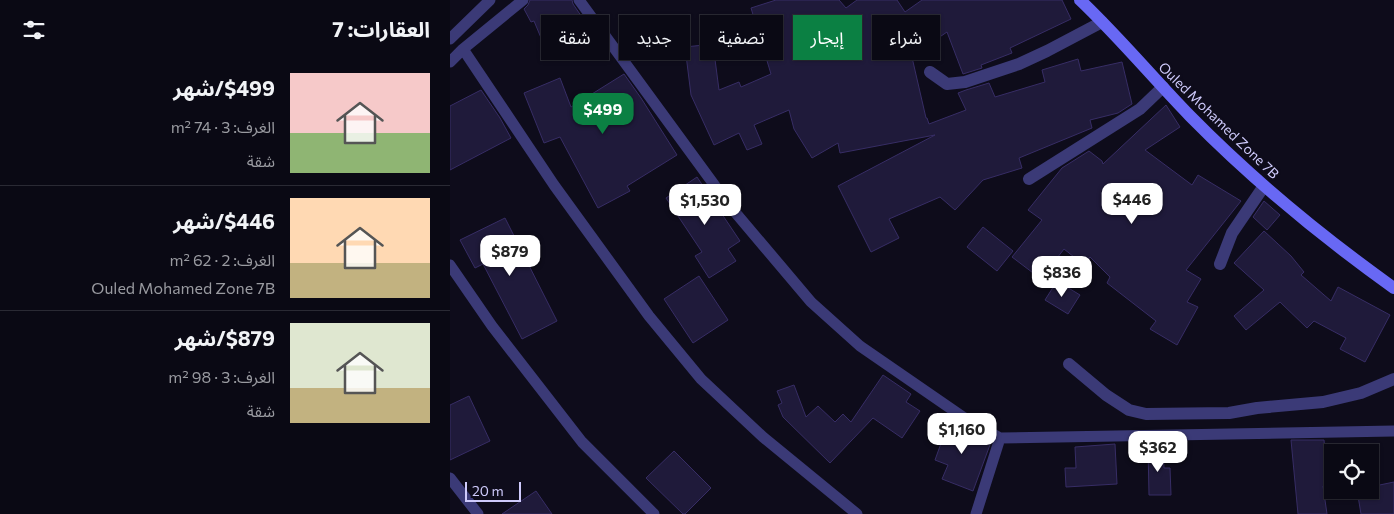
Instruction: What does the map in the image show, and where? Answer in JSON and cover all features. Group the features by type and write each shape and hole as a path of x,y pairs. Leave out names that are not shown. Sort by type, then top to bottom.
{"main road":[{"name":"Ouled Mohamed Zone 7B","path":"1080,0 1241,166 1308,224 1394,288"}],"street":[{"path":"930,72 950,85 965,82 1033,58 1102,22"},
{"path":"1029,179 1140,109 1163,87"},
{"path":"1220,264 1232,233 1264,186"},
{"path":"1069,364 1129,410 1146,414 1229,413 1257,408 1323,402 1361,393 1394,379"}],"lane":[{"path":"450,39 490,0"},
{"path":"450,62 463,48 523,0"},
{"path":"579,0 729,205 811,302 860,346 963,417 1000,438 1394,431"},
{"path":"463,48 554,185 649,316 701,379 763,437 857,514"},
{"path":"450,265 492,326 582,442 654,514"},
{"path":"976,514 1000,438"},
{"path":"450,478 478,514"}],"building":[{"path":"530,0 572,0 580,15 541,15 541,38 534,21 531,22 524,9"},
{"path":"776,0 839,0 846,8 857,0 897,0 905,12 922,0 1062,0 1071,19 1010,48 1012,53 981,65 982,68 963,74 947,32 940,37 940,15 872,15 872,60 913,60 929,124 966,110 958,93 989,83 995,97 1045,82 1042,70 1078,59 1081,71 1122,62 1132,104 1118,113 1090,120 1092,128 1019,158 1022,168 983,180 955,210 940,197 889,219 899,238 871,252 838,186 935,135 840,153 838,143 812,158 794,129 789,110 754,125 762,144 747,150 739,133 714,145 691,95 687,60 690,60 690,46 700,45 700,60 715,60 719,90 739,82 741,87 771,74 767,60 783,60 783,15 753,15 751,8"},
{"path":"624,74 677,155 627,186 630,191 598,208 560,137 544,143 524,93 560,78 571,107"},
{"path":"481,90 511,138 450,170 450,106"},
{"path":"1166,105 1180,127 1145,150 1192,185 1198,175 1241,201 1186,270 1201,279 1187,302 1198,307 1177,345 1150,329 1156,321 1107,283 1110,277 1090,257 1084,265 1064,249 1041,279 1012,257 1042,220 1028,210 1062,168 1089,151 1102,161 1103,164"},
{"path":"697,177 740,241 728,249 736,261 709,278 695,256 702,252 666,198"},
{"path":"1264,201 1280,215 1267,230 1253,217"},
{"path":"505,218 557,321 522,339 483,264 475,268 460,240"},
{"path":"983,227 1013,251 997,271 967,247"},
{"path":"1264,231 1291,256 1304,272 1301,275 1331,301 1338,287 1390,315 1365,362 1340,349 1346,338 1314,321 1307,328 1280,302 1246,330 1234,316 1264,290 1234,263"},
{"path":"699,276 728,320 693,343 664,299"},
{"path":"1057,281 1080,295 1068,314 1045,300"},
{"path":"883,375 911,394 906,402 920,411 902,438 873,418 830,463 783,417 778,405 782,403 777,391 794,385 806,417 818,406 835,422 843,414 851,422"},
{"path":"469,396 490,441 450,460 450,405"},
{"path":"949,421 964,426 991,442 973,491 942,479 948,465 935,460"},
{"path":"1291,440 1324,440 1323,486 1327,514 1298,514"},
{"path":"1115,444 1117,484 1066,487 1065,468 1076,468 1075,447"},
{"path":"1148,447 1163,447 1164,468 1170,468 1171,495 1149,495"},
{"path":"674,451 711,488 685,514 646,478"},
{"path":"1394,482 1394,514 1361,514 1358,499 1379,499 1379,485"},
{"path":"536,491 552,514 502,514"}]}
